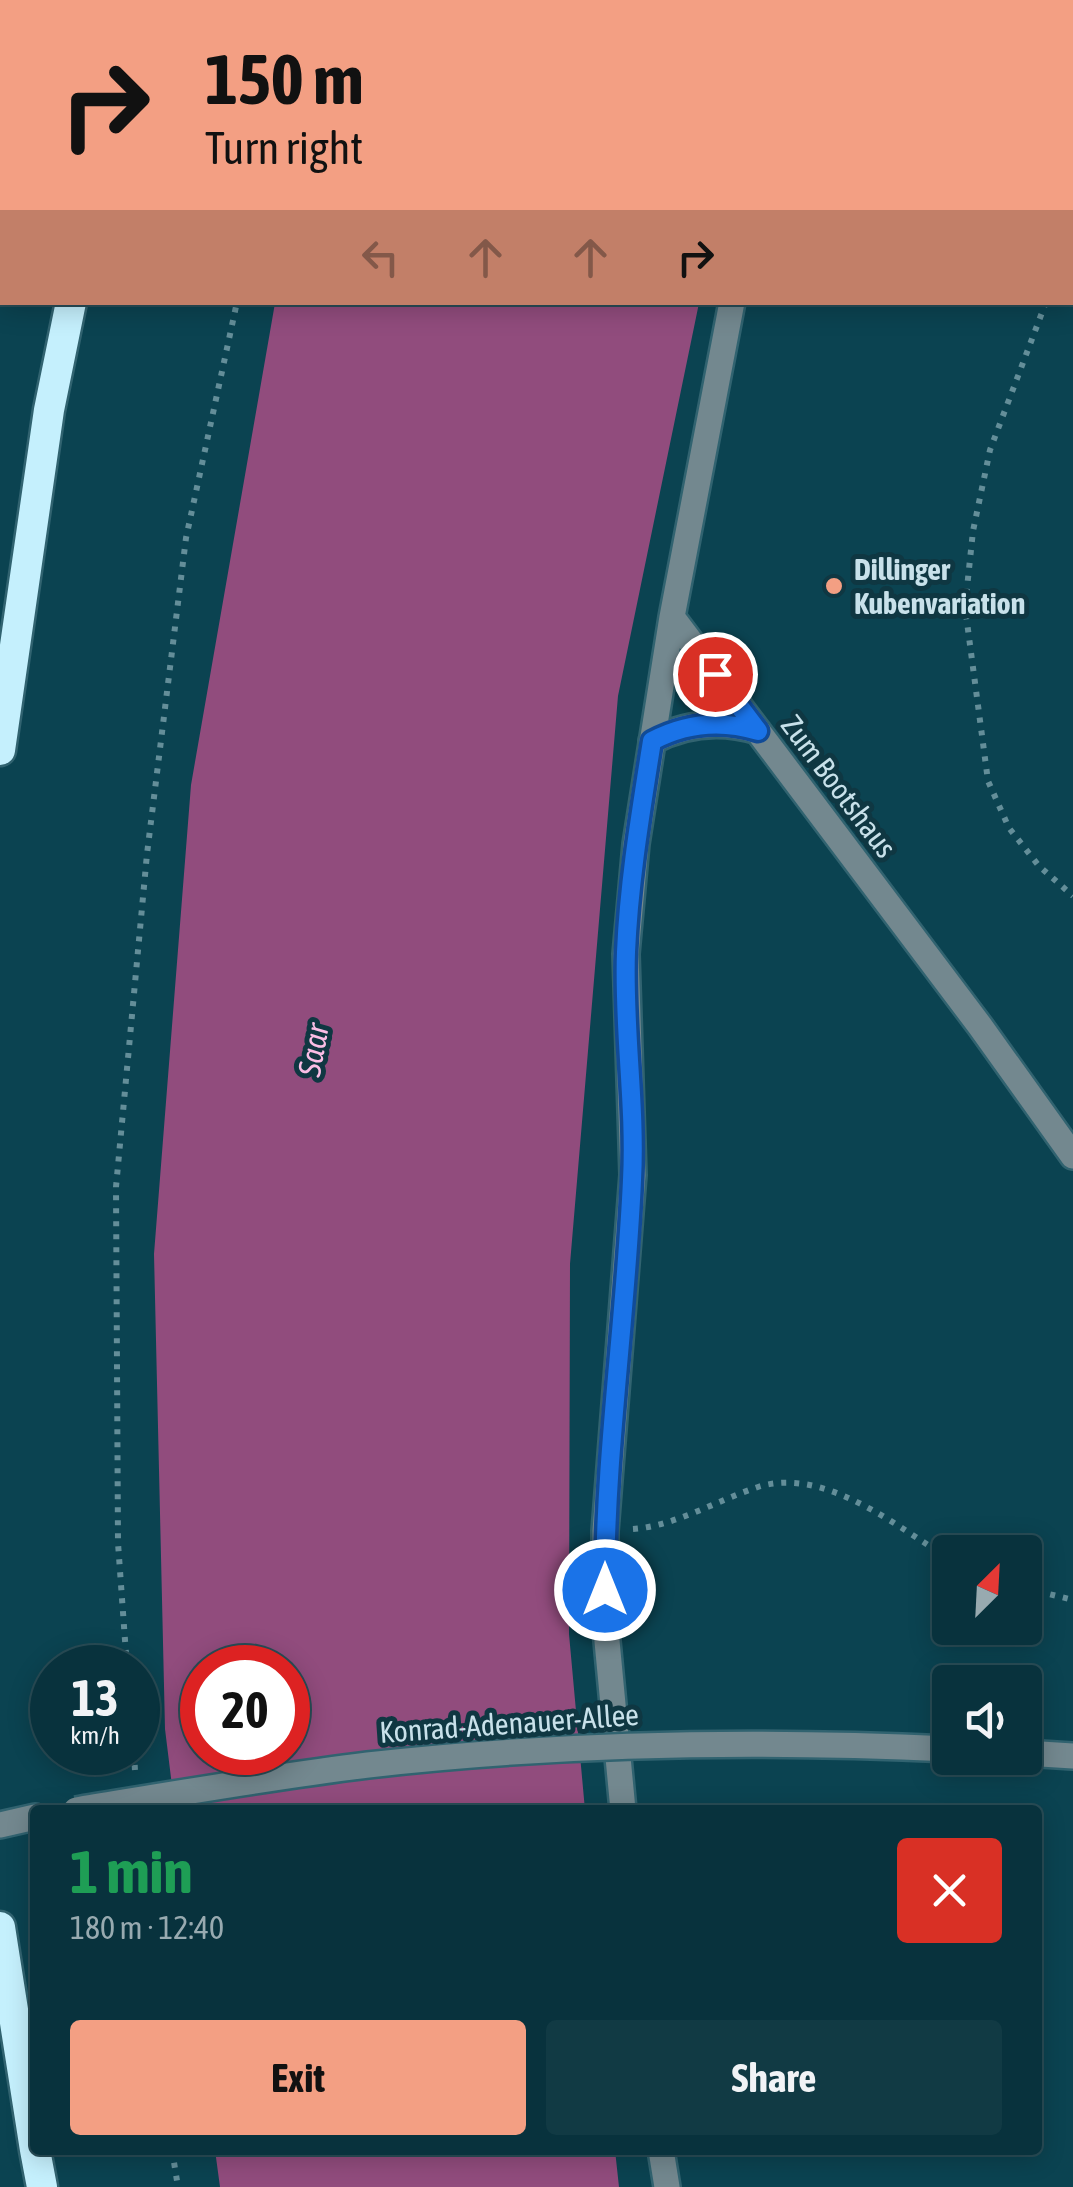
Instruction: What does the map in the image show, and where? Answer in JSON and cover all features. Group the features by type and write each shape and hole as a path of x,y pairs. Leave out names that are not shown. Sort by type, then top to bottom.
{"highway":[{"path":"0,750 49,410 70,305"},
{"path":"0,1927 30,2118"},
{"path":"36,2155 42,2187"}],"street":[{"path":"623,1805 605,1620 605,1532 633,1175 626,954 636,844 672,617 731,305"},
{"name":"Zum Bootshaus","path":"672,617 1073,1156"},
{"path":"652,741 701,724 735,724 758,731"},
{"name":"Konrad-Adenauer-Allee","path":"109,1805 370,1765 484,1756 668,1744 818,1743 932,1748"},
{"path":"1042,1754 1073,1756"},
{"path":"662,2155 667,2187"}],"path":[{"path":"125,1645 118,1543 116,1187 147,854 186,538 236,305"},
{"path":"1045,305 990,450 973,531 965,606 988,781 1009,828 1039,866 1073,896"},
{"path":"605,1532 642,1528 763,1485 797,1484 835,1492 932,1549"},
{"path":"1042,1592 1073,1600"},
{"path":"173,2155 178,2187"}],"water":[{"name":"Saar","path":"275,305 699,305 618,696 570,1264 569,1634 585,1805 174,1805 165,1729 154,1254 191,785"},
{"path":"216,2155 616,2155 619,2187 220,2187"}],"place":[{"name":"Dillinger Kubenvariation","path":"834,586"}],"route":[{"path":"605,1590 613,1401 633,1175 626,954 636,844 652,741 701,724 735,724 758,731 715,674"}]}
